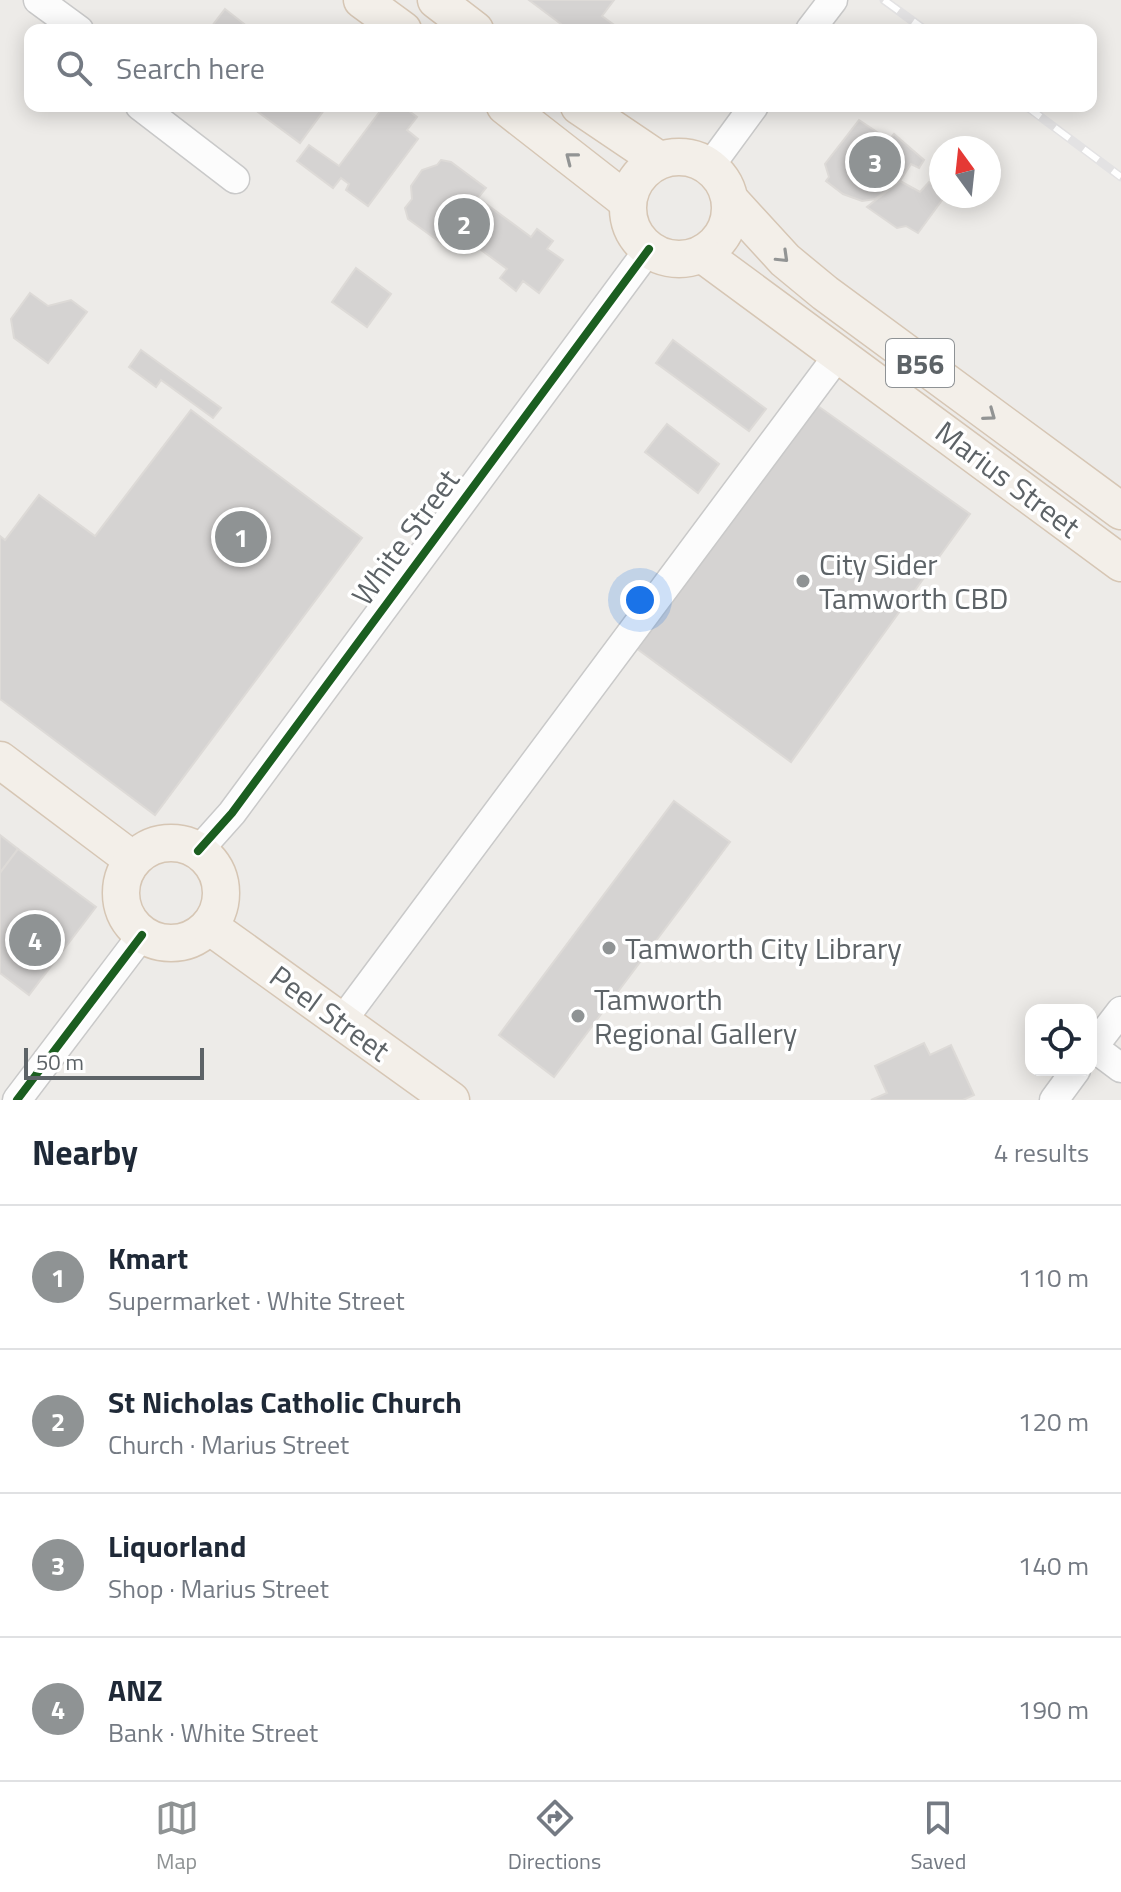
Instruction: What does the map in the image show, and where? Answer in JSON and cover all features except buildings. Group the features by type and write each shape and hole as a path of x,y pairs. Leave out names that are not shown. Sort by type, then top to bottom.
{"main road":[{"path":"362,0 395,24"},
{"path":"436,0 467,24"},
{"path":"513,112 628,202"},
{"path":"588,112 659,160"},
{"path":"710,166 694,158 676,156 659,160 637,177 628,202 629,220 636,236 661,256 674,259 702,254 725,231 730,216 730,200"},
{"name":"B56","path":"710,166 727,187 730,200"},
{"name":"Marius Street","path":"730,200 785,260 825,293 1121,511"},
{"name":"Marius Street","path":"702,254 1121,563"},
{"path":"0,760 133,860"},
{"path":"164,844 182,845 208,859 217,873 222,892 219,909 209,926 196,937 180,942 163,942 142,935 129,919 123,905 125,874 133,860 147,849 164,844"},
{"name":"Peel Street","path":"209,926 451,1100"}],"street":[{"path":"38,0 71,24"},
{"path":"815,24 833,0"},
{"path":"148,112 235,179"},
{"path":"710,166 750,112"},
{"name":"White Street","path":"198,851 232,813 649,249"},
{"path":"342,1021 839,354"},
{"path":"17,1100 142,935"},
{"path":"1097,1042 1121,1011"},
{"path":"1097,1052 1121,1068"},
{"path":"1054,1100 1072,1076"}],"railway":[{"path":"884,0 917,24"},
{"path":"1034,112 1121,177"}],"cycle path":[{"path":"198,851 232,813 649,249"},
{"path":"17,1100 142,935"}],"place":[{"name":"Liquorland","path":"875,162"},
{"name":"St Nicholas Catholic Church","path":"464,224"},
{"name":"Kmart","path":"241,537"},
{"name":"City Sider Tamworth CBD","path":"803,581"},
{"name":"ANZ","path":"35,940"},
{"name":"Tamworth City Library","path":"609,948"},
{"name":"Tamworth Regional Gallery","path":"578,1016"}]}
